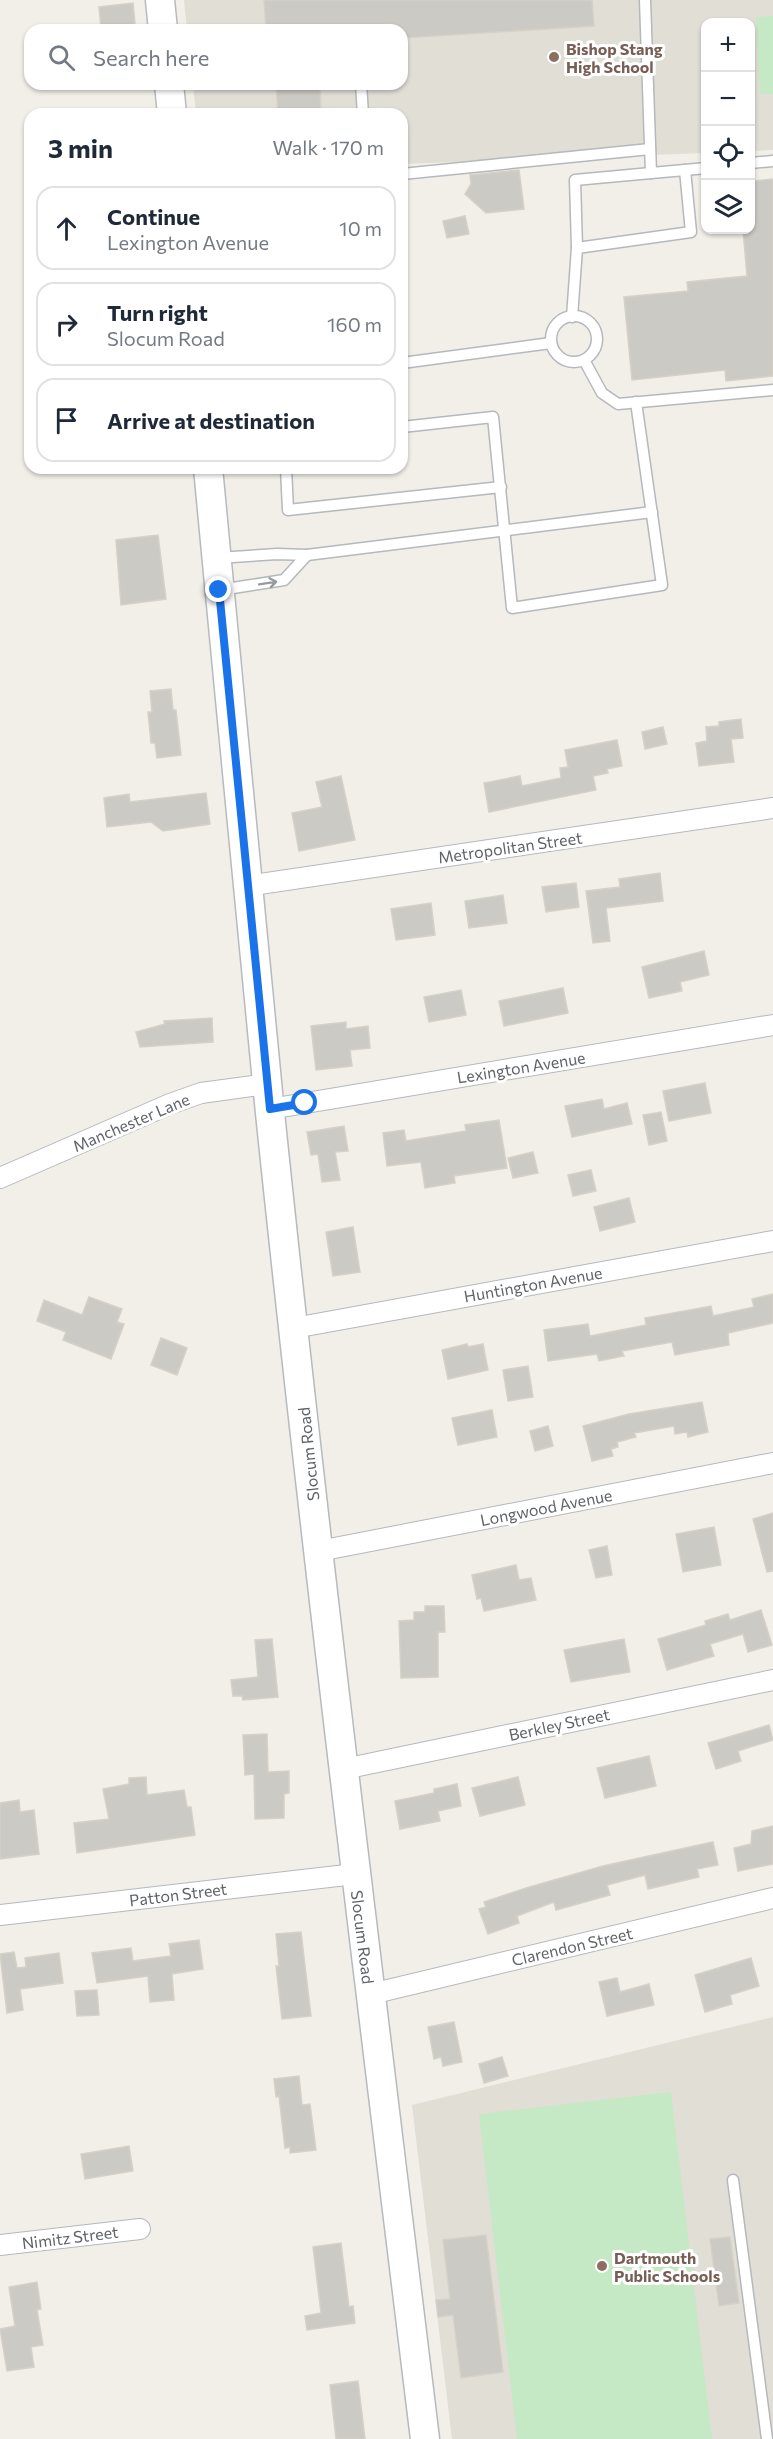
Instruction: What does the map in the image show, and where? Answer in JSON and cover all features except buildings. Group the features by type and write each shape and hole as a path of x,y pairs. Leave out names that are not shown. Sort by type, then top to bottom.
{"main road":[{"path":"159,0 162,24"},
{"path":"170,90 171,108"},
{"name":"Slocum Road","path":"209,474 246,886 268,1096 355,1874 425,2439"}],"street":[{"name":"Metropolitan Street","path":"246,886 773,807"},
{"name":"Lexington Avenue","path":"268,1096 773,1024"},
{"name":"Manchester Lane","path":"0,1178 170,1104 201,1093 268,1096"},
{"name":"Huntington Avenue","path":"294,1328 773,1241"},
{"name":"Longwood Avenue","path":"319,1551 773,1463"},
{"name":"Berkley Street","path":"344,1769 773,1680"},
{"name":"Patton Street","path":"0,1915 355,1874"},
{"name":"Clarendon Street","path":"371,1994 773,1898"},
{"name":"Nimitz Street","path":"0,2245 140,2229"}],"lane":[{"path":"645,0 651,173"},
{"path":"361,90 363,108"},
{"path":"408,173 650,149"},
{"path":"755,163 773,161"},
{"path":"572,316 577,248 575,180 701,168"},
{"path":"577,248 691,232 684,170"},
{"path":"572,316 587,321 596,333 592,354 584,360 572,362 565,360 554,351 551,336 558,322 572,316"},
{"path":"408,362 551,343"},
{"path":"584,360 602,393 618,404 773,390"},
{"path":"408,426 493,417 512,608 662,585 636,402"},
{"path":"286,474 288,510 501,487"},
{"path":"216,558 277,554 307,555 652,512"},
{"path":"219,590 284,580 307,555"},
{"path":"733,2180 767,2439"}],"shaded area":[{"name":"Bishop Stang High School","path":"184,0 773,0 773,150 755,151 755,18 701,18 701,153 408,164 408,108 195,108 194,90 408,90 408,24 186,24"},
{"name":"Dartmouth Public Schools","path":"773,2017 773,2439 452,2439 412,2105"}],"green space":[{"path":"773,16 773,94 760,94 756,17"},
{"path":"671,2092 712,2439 517,2439 479,2114"}],"place":[{"name":"Bishop Stang High School","path":"554,57"},
{"name":"Dartmouth Public Schools","path":"602,2266"}],"route":[{"path":"219,590 246,886 270,1109 305,1103"}]}
